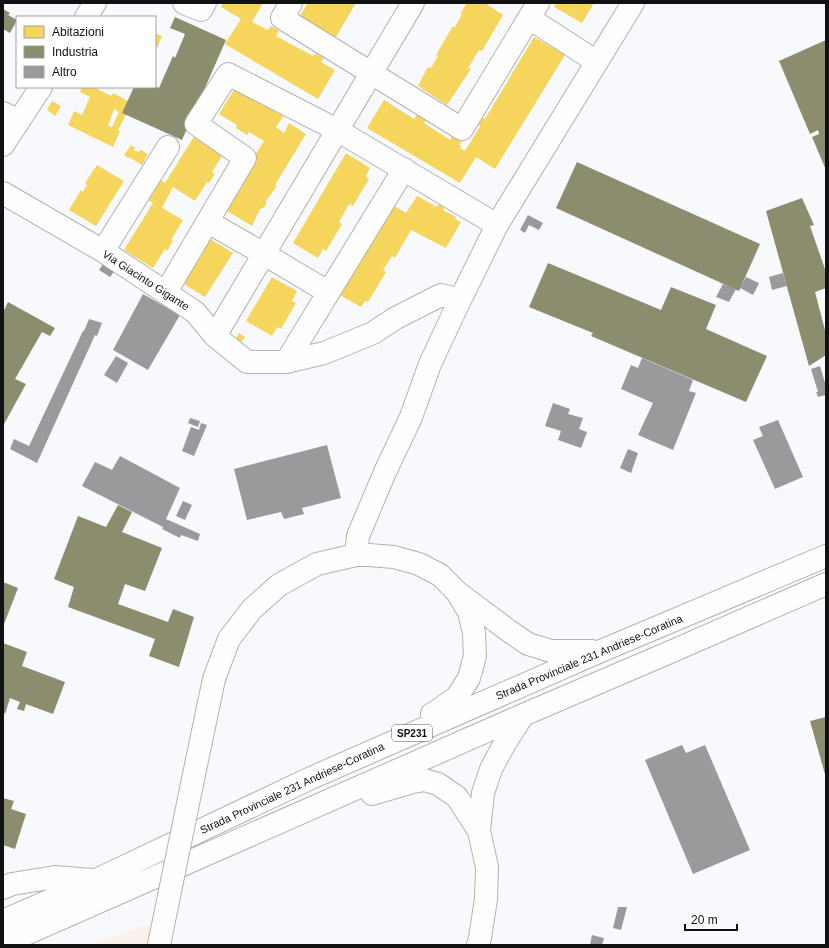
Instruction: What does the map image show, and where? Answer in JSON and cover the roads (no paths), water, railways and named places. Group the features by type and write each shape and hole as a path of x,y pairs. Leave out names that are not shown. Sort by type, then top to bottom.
{"main road":[{"path":"87,16 94,3"},
{"path":"184,3 201,10 205,3"},
{"path":"291,3 282,18 462,129 533,11 597,62"},
{"path":"215,336 413,3"},
{"path":"356,555 358,536 385,472 411,417 430,364 497,225 633,3"},
{"path":"166,292 245,158 196,124 228,74 337,130 497,225"},
{"path":"6,133 40,88"},
{"path":"103,251 168,147"},
{"path":"286,362 404,169"},
{"name":"Via Giacinto Gigante","path":"3,194 103,251 166,292 194,312 215,336 247,362 286,362 324,353 373,333 394,319 441,295 460,300"},
{"path":"208,222 328,292"},
{"path":"159,945 214,679 229,640 252,609 279,585 317,564 356,555 394,557 419,564 440,576 457,592 508,631 528,644 551,651 601,651"},
{"name":"Strada Provinciale 231 Andriese-Coratina","path":"3,921 94,881 311,778 601,651 826,556"},
{"name":"SP231","path":"3,944 523,715 826,584"},
{"path":"311,778 321,764 437,711 457,697 469,678 475,656 474,633 469,612 457,592"},
{"path":"478,945 486,899 486,867 480,831 483,793 491,770 505,743 523,715"},
{"path":"338,796 354,799 412,782 424,780 438,784 457,797 480,831"},
{"path":"3,888 12,884 55,877 94,881"}]}
